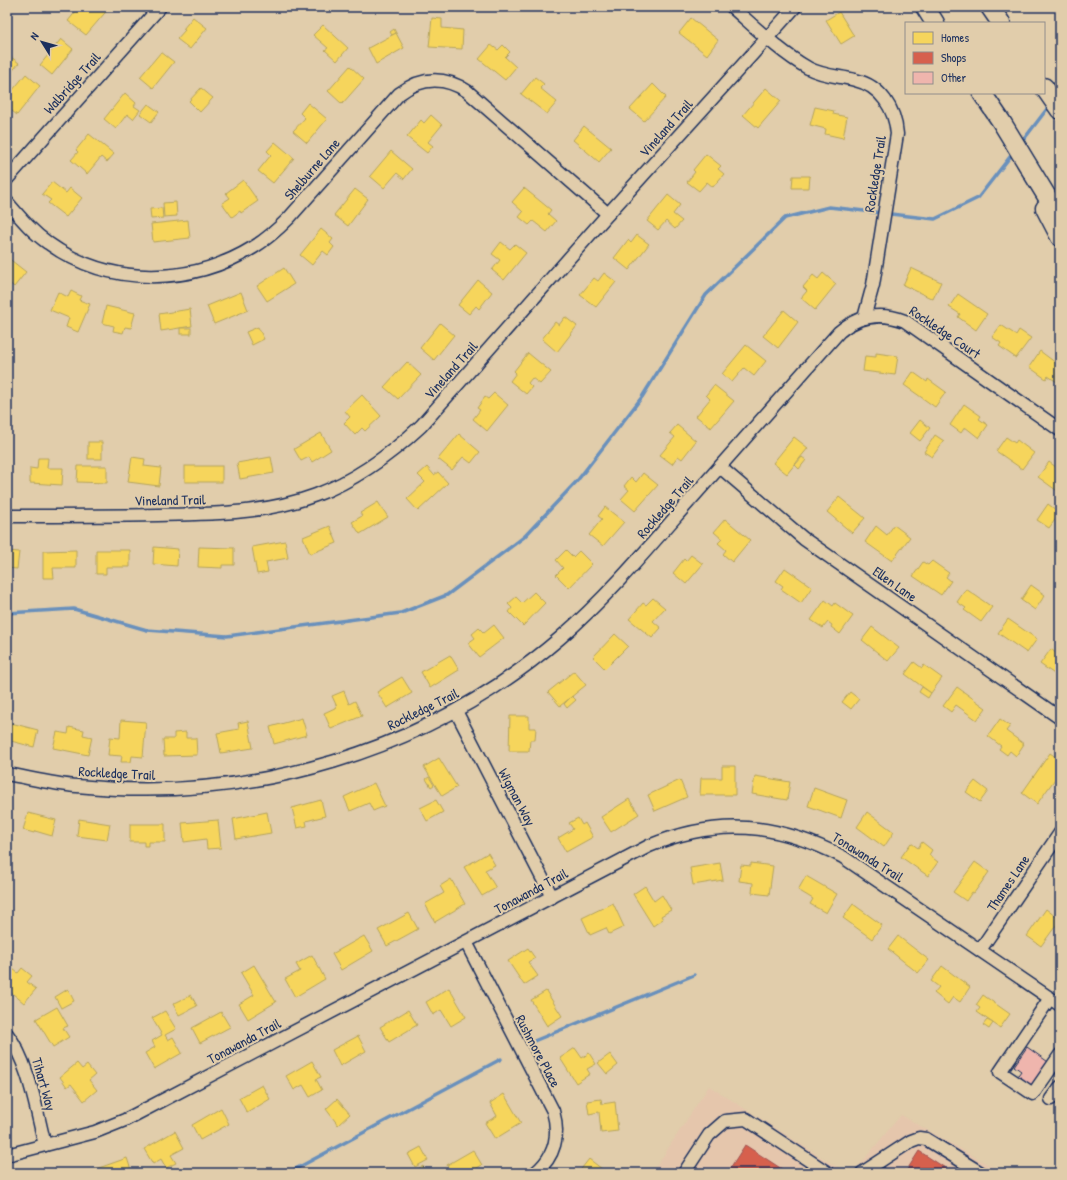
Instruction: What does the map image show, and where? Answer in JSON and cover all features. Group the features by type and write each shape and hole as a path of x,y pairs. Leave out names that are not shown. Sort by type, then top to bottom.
{"highway":[{"path":"925,7 934,22"},
{"path":"990,7 1000,22"},
{"path":"1045,87 1060,107"},
{"path":"1045,88 1060,110"},
{"path":"983,94 1060,218"},
{"path":"1001,122 1060,237"}],"street":[{"name":"Walbridge Trail","path":"7,179 160,7"},
{"path":"732,7 768,38"},
{"name":"Vineland Trail","path":"7,516 221,514 270,508 317,495 345,483 375,465 399,447 422,426 608,214 795,7"},
{"name":"Rockledge Trail","path":"768,38 790,56 817,72 857,80 869,86 884,98 894,115 897,134 873,285 864,318"},
{"name":"Shelburne Lane","path":"7,202 35,233 47,243 67,255 89,265 124,274 156,277 179,275 201,270 239,256 255,247 272,234 289,218 399,94 416,84 436,80 452,84 467,91 608,214"},
{"name":"Rockledge Court","path":"749,434 839,332 864,318 873,316 884,316 905,321 1060,430"},
{"name":"Rockledge Trail","path":"7,774 76,786 163,790 190,788 239,783 301,771 342,760 395,740 456,711 486,693 530,662 576,624 620,580 749,434"},
{"name":"Ellen Lane","path":"720,467 804,540 1060,718"},
{"name":"Wigman Way","path":"456,711 552,897"},
{"name":"Tonawanda Trail","path":"7,1154 95,1132 125,1120 649,846 684,834 712,829 743,828 772,830 797,836 843,856 1055,1001"},
{"name":"Thames Lane","path":"980,950 1060,833"},
{"name":"Rushmore Place","path":"466,942 556,1120 557,1130 553,1150 544,1164 535,1173"},
{"path":"1055,1001 1000,1072 1033,1094 1060,1055"},
{"name":"Tihart Way","path":"7,1034 18,1049 25,1066 45,1145"},
{"path":"1051,1099 1060,1086"},
{"path":"684,1173 709,1136 726,1121 746,1119 828,1173"},
{"path":"862,1173 911,1141 919,1138 926,1139 981,1173"}],"shaded area":[{"path":"709,1086 846,1173 652,1173"},
{"path":"901,1115 1003,1173 853,1173"}],"building: Homes":[{"path":"73,7 110,7 86,35 68,21 77,10"},
{"path":"839,12 854,36 841,44 826,20"},
{"path":"193,17 207,28 190,49 177,39"},
{"path":"432,18 442,19 442,28 463,30 462,49 429,47"},
{"path":"691,18 718,40 707,55 679,33"},
{"path":"323,25 348,48 337,61 325,50 328,48 313,35"},
{"path":"394,29 396,33 392,35 390,32"},
{"path":"396,33 404,48 376,64 368,48"},
{"path":"61,39 73,49 52,75 40,65"},
{"path":"491,45 498,50 503,45 510,52 505,57 516,67 505,80 479,59"},
{"path":"161,52 174,62 153,88 140,77"},
{"path":"7,54 19,63 9,75 7,74"},
{"path":"350,66 364,79 342,104 328,91"},
{"path":"26,74 40,86 17,115 7,107 7,97"},
{"path":"535,77 544,84 540,88 557,102 547,114 521,94"},
{"path":"653,84 666,97 644,121 630,109"},
{"path":"201,88 213,98 200,112 189,101"},
{"path":"766,88 781,101 758,128 743,115"},
{"path":"125,93 136,103 134,106 140,110 133,119 127,114 116,129 104,119"},
{"path":"308,103 327,119 307,143 293,131 305,118 300,113"},
{"path":"148,104 159,112 151,122 140,114"},
{"path":"815,107 834,111 833,114 847,117 843,138 825,134 826,129 810,125"},
{"path":"431,115 442,125 428,142 433,146 427,153 407,137 421,120 424,123"},
{"path":"584,126 611,148 599,162 573,140"},
{"path":"89,134 114,154 107,162 101,157 87,174 71,160 78,152 76,150"},
{"path":"275,142 294,158 273,183 258,171 271,155 267,151"},
{"path":"391,151 412,169 404,179 397,173 384,188 370,176"},
{"path":"706,154 721,166 718,169 724,174 713,187 707,182 699,191 687,182 695,172 693,170"},
{"path":"793,176 810,176 809,188 792,188"},
{"path":"243,180 258,201 241,213 240,211 232,217 222,203 230,198 226,193"},
{"path":"52,182 66,193 70,188 82,198 66,217 48,203 51,200 42,194"},
{"path":"524,188 551,210 548,214 556,221 547,232 533,221 529,225 519,217 523,212 512,202"},
{"path":"355,189 368,199 348,226 334,215"},
{"path":"668,195 680,205 673,214 682,221 675,229 666,221 658,230 647,221"},
{"path":"176,202 177,216 164,217 163,203"},
{"path":"162,208 163,218 151,219 150,209"},
{"path":"188,220 190,238 153,242 151,224"},
{"path":"321,229 333,239 330,243 334,247 328,255 323,251 312,265 300,255"},
{"path":"637,235 649,244 629,270 614,258 628,240 631,243"},
{"path":"501,242 510,249 515,244 526,253 504,280 492,270 500,260 492,254"},
{"path":"7,257 26,272 14,287 7,281"},
{"path":"284,268 294,284 267,301 257,286"},
{"path":"911,268 941,282 933,299 903,285"},
{"path":"604,273 616,282 596,307 580,295 594,278 598,281"},
{"path":"823,273 836,284 815,310 801,298 807,291 803,287 813,275 818,279"},
{"path":"478,280 492,292 479,309 476,306 469,314 458,305"},
{"path":"71,291 81,296 79,300 90,304 78,332 66,327 69,318 50,310 58,292 68,297"},
{"path":"241,292 248,310 214,324 207,306"},
{"path":"958,294 987,314 976,330 958,317 960,314 949,307"},
{"path":"106,306 135,313 131,328 125,327 123,333 113,331 114,326 102,323"},
{"path":"190,309 192,326 161,331 159,314"},
{"path":"784,310 798,322 778,348 763,336"},
{"path":"565,317 577,326 557,352 542,339 555,322 559,325"},
{"path":"440,323 454,335 434,360 420,348"},
{"path":"1001,325 1016,335 1019,330 1031,338 1016,358 999,346 1001,343 992,337"},
{"path":"258,327 264,339 252,345 246,332"},
{"path":"180,328 191,328 191,334 180,334"},
{"path":"746,345 766,361 754,376 744,368 732,382 722,374"},
{"path":"1040,351 1060,366 1060,378 1057,382 1048,376 1046,379 1029,367"},
{"path":"528,353 551,372 540,384 532,378 528,383 532,387 526,394 510,381 516,373 514,371"},
{"path":"876,353 898,356 895,375 863,371 865,356 876,357"},
{"path":"407,362 421,375 398,399 384,387"},
{"path":"913,372 927,382 928,379 946,392 935,407 904,385"},
{"path":"714,385 734,401 711,428 696,416 710,399 706,395"},
{"path":"494,393 508,405 487,431 473,419 480,410 477,408 485,397 488,399"},
{"path":"362,395 381,416 365,431 362,428 355,435 344,423 350,417 345,411"},
{"path":"964,404 981,416 979,419 988,425 979,438 965,427 961,433 950,425"},
{"path":"920,420 930,428 920,441 910,433"},
{"path":"677,425 696,441 682,459 678,456 672,464 660,455 675,437 670,433"},
{"path":"321,433 331,450 312,462 309,457 301,461 294,449"},
{"path":"459,434 480,452 471,463 463,457 452,470 438,459"},
{"path":"935,435 944,441 932,457 924,452"},
{"path":"794,437 808,448 787,474 773,463"},
{"path":"1006,437 1015,443 1017,440 1034,453 1022,469 996,451"},
{"path":"88,442 102,442 102,459 88,459"},
{"path":"132,457 145,459 144,466 161,468 159,486 128,482"},
{"path":"271,457 274,473 240,479 237,463"},
{"path":"802,457 806,460 799,469 795,465"},
{"path":"38,458 48,458 47,468 63,468 62,485 30,483 30,468 37,469"},
{"path":"1049,462 1060,470 1060,493 1038,477"},
{"path":"7,466 9,466 8,483 7,483"},
{"path":"78,466 107,466 107,483 77,482"},
{"path":"185,466 222,466 222,482 185,482"},
{"path":"427,467 434,475 438,472 448,483 418,511 407,499 425,482 418,475"},
{"path":"643,473 658,485 635,511 621,499 629,490 624,486 631,477 636,482"},
{"path":"839,497 865,518 852,533 827,512"},
{"path":"378,502 388,517 360,534 352,522 362,516 360,513"},
{"path":"1048,504 1060,513 1049,528 1037,520"},
{"path":"605,507 624,522 603,546 589,535 602,519 598,516"},
{"path":"725,519 750,540 732,562 723,554 726,550 718,543 722,539 714,532"},
{"path":"894,525 910,537 892,561 865,542 876,526 887,535"},
{"path":"330,526 337,543 310,554 303,537"},
{"path":"285,541 288,558 266,562 268,572 257,574 252,547"},
{"path":"154,547 178,549 177,566 153,564"},
{"path":"199,547 234,548 234,565 222,565 222,568 198,567"},
{"path":"76,550 76,568 53,568 54,578 43,578 43,551"},
{"path":"96,550 130,550 130,567 106,567 106,574 96,574"},
{"path":"566,550 573,557 579,551 592,564 569,588 556,575 563,568 556,560"},
{"path":"7,551 19,552 17,569 7,568"},
{"path":"691,555 703,564 686,584 673,573 684,559 686,561"},
{"path":"932,561 949,573 946,577 951,581 941,595 913,576 923,562 928,565"},
{"path":"785,568 812,587 801,603 781,589 783,586 776,581"},
{"path":"1031,585 1045,595 1035,610 1021,600"},
{"path":"966,589 992,607 981,622 964,610 966,608 957,602"},
{"path":"534,592 545,603 523,626 509,612 512,608 508,604 516,597 522,603"},
{"path":"653,598 665,608 653,621 661,628 652,638 629,619 643,603 646,605"},
{"path":"825,600 833,606 835,603 853,616 840,634 831,627 832,625 828,622 823,628 811,620"},
{"path":"1008,619 1037,639 1027,653 998,633"},
{"path":"494,625 504,638 479,657 468,643 475,638 472,634 479,628 484,633"},
{"path":"872,627 899,648 888,661 862,640"},
{"path":"615,634 628,646 605,669 593,657"},
{"path":"1051,649 1058,655 1060,652 1060,678 1040,664"},
{"path":"450,655 459,670 430,688 421,672"},
{"path":"914,662 922,668 924,665 942,678 931,693 905,674"},
{"path":"574,671 586,685 560,706 548,692"},
{"path":"402,677 412,693 387,708 377,692"},
{"path":"922,687 931,693 928,698 919,692"},
{"path":"957,687 986,708 977,720 956,705 951,712 943,706"},
{"path":"344,691 349,704 355,701 362,716 331,729 324,713 337,707 332,696"},
{"path":"850,692 859,699 851,709 842,702"},
{"path":"572,696 576,700 567,708 564,704"},
{"path":"510,716 529,716 529,728 536,728 535,740 530,740 529,751 509,751"},
{"path":"302,718 307,735 274,744 270,727"},
{"path":"1000,719 1010,726 1006,731 1024,744 1016,756 1010,751 1007,755 999,749 1001,746 988,736"},
{"path":"121,720 146,722 143,757 132,756 131,762 121,762 122,756 108,755 110,737 120,738"},
{"path":"248,721 253,748 221,753 217,733 239,729 238,723"},
{"path":"7,722 38,730 34,747 7,740"},
{"path":"69,727 84,730 83,735 92,737 88,755 53,748 57,732 68,734"},
{"path":"186,732 186,738 196,738 197,755 164,756 163,739 174,739 174,733"},
{"path":"1050,753 1060,760 1060,766 1057,770 1060,772 1037,804 1022,793"},
{"path":"439,758 457,787 442,796 424,767"},
{"path":"722,766 735,766 735,795 700,795 701,778 722,778"},
{"path":"755,776 790,782 787,800 752,794"},
{"path":"429,777 434,785 431,787 426,779"},
{"path":"680,780 687,797 655,811 648,795"},
{"path":"975,781 988,791 980,802 966,792"},
{"path":"374,783 385,806 373,811 369,803 350,811 344,797"},
{"path":"814,788 847,800 841,818 808,806"},
{"path":"629,799 639,814 611,832 601,817"},
{"path":"321,800 325,816 306,821 307,826 297,828 292,808"},
{"path":"436,800 443,812 427,821 420,808"},
{"path":"267,812 271,833 236,839 233,819"},
{"path":"867,812 894,832 884,847 857,827"},
{"path":"28,813 56,820 52,836 35,831 34,833 23,830"},
{"path":"578,818 582,825 585,823 593,837 566,852 558,838 573,829 569,823"},
{"path":"79,819 110,824 107,840 77,836"},
{"path":"218,820 221,848 207,849 206,839 184,842 182,823"},
{"path":"130,824 165,824 165,842 148,842 148,846 144,846 144,842 130,842"},
{"path":"922,842 932,850 929,855 938,862 928,876 901,857 911,843 918,848"},
{"path":"488,853 495,865 485,870 496,888 482,896 464,867"},
{"path":"975,862 989,872 974,893 972,892 966,901 953,892"},
{"path":"720,863 723,880 693,885 690,868"},
{"path":"751,863 773,866 769,895 752,893 753,883 739,881 741,865 751,866"},
{"path":"806,876 837,894 826,913 810,904 813,899 798,890"},
{"path":"451,879 465,904 435,922 425,904 444,893 440,886"},
{"path":"645,886 654,901 662,895 671,910 661,916 663,919 653,926 633,894"},
{"path":"613,903 624,927 609,934 606,928 590,935 582,918"},
{"path":"853,904 882,925 872,939 843,918"},
{"path":"1046,909 1060,920 1041,946 1027,936"},
{"path":"409,913 418,929 387,946 378,930"},
{"path":"364,936 373,951 341,970 332,954"},
{"path":"898,936 929,960 918,973 888,949"},
{"path":"528,948 535,958 528,962 538,976 524,985 508,961"},
{"path":"312,955 325,979 295,997 285,979 300,971 296,964"},
{"path":"254,965 276,1002 248,1019 239,1004 254,995 241,973"},
{"path":"9,966 18,973 22,968 32,976 27,982 36,989 24,1003 7,989 7,969"},
{"path":"942,966 970,987 960,1002 953,997 948,1004 934,993 939,987 931,981"},
{"path":"449,988 466,1017 451,1026 441,1010 433,1015 426,1002"},
{"path":"68,989 74,1001 61,1008 55,997"},
{"path":"546,991 562,1016 547,1026 531,1000"},
{"path":"191,995 197,1006 179,1015 173,1004"},
{"path":"983,995 1010,1014 1000,1028 977,1012 980,1008 976,1005"},
{"path":"57,1007 68,1026 63,1028 69,1037 53,1047 36,1019"},
{"path":"408,1010 417,1025 389,1042 380,1027"},
{"path":"165,1011 176,1029 165,1035 168,1040 173,1037 182,1053 154,1069 145,1053 155,1047 152,1041 162,1035 152,1018"},
{"path":"221,1012 230,1027 200,1043 192,1028"},
{"path":"987,1020 993,1023 989,1029 983,1025"},
{"path":"358,1036 366,1051 340,1066 332,1050"},
{"path":"575,1048 582,1058 589,1053 596,1064 587,1069 590,1074 576,1083 560,1058"},
{"path":"610,1054 618,1065 607,1074 598,1063"},
{"path":"312,1061 321,1077 316,1079 322,1090 310,1097 303,1085 294,1090 286,1076"},
{"path":"77,1063 82,1069 87,1065 95,1075 89,1080 97,1090 84,1101 71,1084 67,1087 60,1077"},
{"path":"262,1085 270,1099 247,1113 239,1098"},
{"path":"504,1094 521,1123 495,1139 485,1123 497,1116 490,1103"},
{"path":"337,1099 350,1114 338,1125 326,1109"},
{"path":"601,1099 602,1104 615,1102 618,1131 601,1133 599,1112 589,1114 587,1101"},
{"path":"221,1108 229,1124 200,1140 192,1125"},
{"path":"175,1131 184,1148 171,1155 176,1163 166,1168 161,1159 153,1164 144,1149"},
{"path":"421,1147 428,1160 415,1167 408,1154"},
{"path":"473,1150 482,1165 469,1173 451,1173 447,1165"},
{"path":"127,1158 132,1173 97,1173 96,1169"},
{"path":"589,1159 602,1169 599,1173 578,1173"},
{"path":"423,1166 426,1173 412,1172"}],"building: Shops":[{"path":"745,1145 788,1173 727,1173"},
{"path":"919,1151 953,1173 905,1173"}],"building: Other":[{"path":"1027,1047 1051,1064 1033,1090 1016,1078 1021,1071 1014,1066"}],"waterway":[{"path":"1021,143 1050,105"},
{"path":"7,613 74,609 147,630 227,636 401,613 447,595 524,537 577,481 642,397 706,295 785,218 829,207 935,219 978,198 1013,153"},
{"path":"534,1041 694,975"},
{"path":"288,1173 501,1059"}]}
